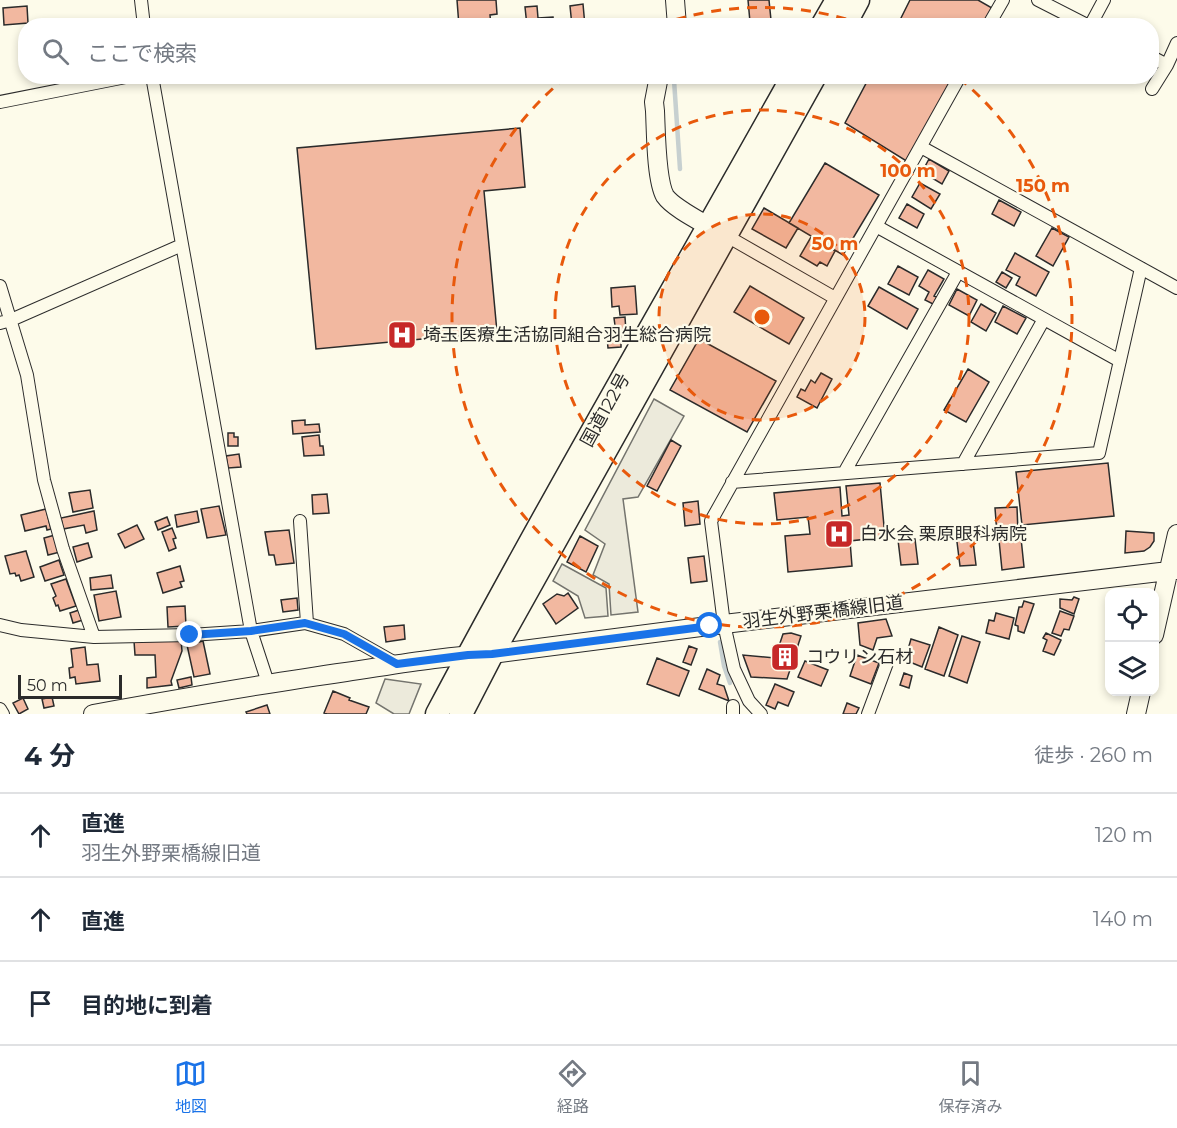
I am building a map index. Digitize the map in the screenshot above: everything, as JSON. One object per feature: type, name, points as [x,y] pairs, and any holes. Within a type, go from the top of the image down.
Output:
[{"type":"highway","points":[[827,18],[837,0]]},
{"type":"highway","points":[[848,18],[858,0]]},
{"type":"highway","name":"国道122号","points":[[461,714],[717,231],[790,84]]},
{"type":"highway","name":"国道122号","points":[[437,714],[595,428],[810,84]]},
{"type":"street","points":[[141,0],[143,18]]},
{"type":"street","points":[[675,0],[676,18]]},
{"type":"street","points":[[993,18],[1003,0]]},
{"type":"street","points":[[1038,0],[1074,18]]},
{"type":"street","points":[[1094,18],[1104,0]]},
{"type":"street","points":[[1159,78],[1177,43]]},
{"type":"street","points":[[1159,61],[1167,65]]},
{"type":"street","points":[[0,102],[90,84]]},
{"type":"street","points":[[153,84],[251,631],[268,683]]},
{"type":"street","points":[[657,84],[654,102],[660,177],[665,195],[674,206],[835,298]]},
{"type":"street","points":[[760,714],[749,701],[734,669],[724,624],[711,521],[956,84]]},
{"type":"street","points":[[1152,89],[1155,84]]},
{"type":"street","points":[[921,147],[1177,288]]},
{"type":"street","points":[[876,226],[1120,360]]},
{"type":"street","points":[[6,322],[182,245]]},
{"type":"street","points":[[732,482],[1099,453],[1141,268]]},
{"type":"street","points":[[844,473],[958,272]]},
{"type":"street","points":[[0,286],[6,322],[27,375],[44,480],[63,549],[94,637]]},
{"type":"street","points":[[963,464],[1044,319]]},
{"type":"street","points":[[300,521],[307,623]]},
{"type":"street","points":[[1159,620],[1173,571],[1177,534]]},
{"type":"street","name":"羽生外野栗橋線旧道","points":[[93,714],[268,683],[397,664],[1173,571]]},
{"type":"street","points":[[0,625],[21,630],[94,637],[251,631],[307,623],[344,634],[397,664]]},
{"type":"street","points":[[868,714],[887,663]]},
{"type":"street","points":[[1136,714],[1141,696]]},
{"type":"street","points":[[0,709],[3,714]]},
{"type":"shaded area","points":[[654,399],[684,416],[638,497],[623,499],[638,612],[611,615],[609,584],[593,575],[605,544],[585,530]]},
{"type":"shaded area","points":[[562,564],[606,588],[608,616],[585,618],[578,596],[553,581]]},
{"type":"shaded area","points":[[385,679],[421,684],[409,714],[394,714],[376,703]]},
{"type":"building","points":[[457,0],[496,0],[497,14],[490,15],[490,18],[458,18]]},
{"type":"building","points":[[748,0],[769,0],[771,18],[750,18]]},
{"type":"building","points":[[910,0],[978,0],[992,8],[986,18],[901,18]]},
{"type":"building","points":[[583,4],[584,18],[571,18],[570,6]]},
{"type":"building","points":[[27,6],[28,18],[18,18],[18,24],[4,25],[3,8]]},
{"type":"building","points":[[537,6],[538,18],[526,18],[525,7]]},
{"type":"building","points":[[866,84],[950,84],[908,162],[845,123]]},
{"type":"building","points":[[520,128],[525,187],[484,191],[497,332],[316,349],[297,148]]},
{"type":"building","points":[[929,159],[949,171],[942,184],[922,172]]},
{"type":"building","points":[[825,163],[879,195],[843,255],[789,223]]},
{"type":"building","points":[[920,183],[940,194],[931,209],[912,197]]},
{"type":"building","points":[[999,200],[1021,212],[1014,226],[992,214]]},
{"type":"building","points":[[907,204],[924,214],[917,228],[899,218]]},
{"type":"building","points":[[764,208],[798,228],[786,248],[752,229]]},
{"type":"building","points":[[1052,228],[1069,237],[1053,266],[1036,256]]},
{"type":"building","points":[[811,237],[835,251],[827,266],[820,262],[817,266],[800,256]]},
{"type":"building","points":[[1015,253],[1049,272],[1036,296],[1016,285],[1020,277],[1006,270]]},
{"type":"building","points":[[898,266],[918,277],[909,295],[888,284]]},
{"type":"building","points":[[928,270],[944,279],[934,296],[937,297],[933,304],[925,300],[929,292],[919,286]]},
{"type":"building","points":[[1002,272],[1012,278],[1006,288],[996,282]]},
{"type":"building","points":[[635,286],[637,314],[620,315],[619,306],[612,307],[611,288]]},
{"type":"building","points":[[750,286],[804,318],[789,344],[734,312]]},
{"type":"building","points":[[879,287],[918,309],[907,329],[868,306]]},
{"type":"building","points":[[957,289],[977,300],[969,316],[949,305]]},
{"type":"building","points":[[981,304],[996,313],[986,331],[971,322]]},
{"type":"building","points":[[1003,306],[1026,318],[1017,334],[995,322]]},
{"type":"building","points":[[625,317],[626,332],[616,333],[614,318]]},
{"type":"building","points":[[621,336],[621,347],[608,348],[607,337]]},
{"type":"building","points":[[699,339],[776,381],[747,432],[670,390]]},
{"type":"building","points":[[968,369],[989,382],[966,422],[944,410]]},
{"type":"building","points":[[821,373],[832,379],[817,408],[797,397],[801,389],[805,391],[811,380],[815,383]]},
{"type":"building","points":[[305,420],[305,425],[319,424],[320,432],[293,434],[292,421]]},
{"type":"building","points":[[228,433],[234,433],[234,437],[238,437],[238,446],[228,446]]},
{"type":"building","points":[[319,435],[324,455],[304,456],[302,437]]},
{"type":"building","points":[[671,440],[681,446],[657,491],[647,486]]},
{"type":"building","points":[[239,454],[241,467],[228,468],[226,456]]},
{"type":"building","points":[[1108,463],[1114,516],[1022,525],[1016,472]]},
{"type":"building","points":[[880,483],[885,537],[850,541],[852,566],[788,572],[785,536],[810,534],[808,517],[777,520],[774,493],[840,487],[842,516],[849,515],[846,486]]},
{"type":"building","points":[[90,490],[93,508],[73,512],[69,493]]},
{"type":"building","points":[[327,494],[329,513],[313,514],[312,495]]},
{"type":"building","points":[[698,501],[700,524],[685,526],[683,503]]},
{"type":"building","points":[[219,506],[226,535],[207,538],[201,509]]},
{"type":"building","points":[[1017,507],[1018,533],[997,534],[995,508]]},
{"type":"building","points":[[46,509],[51,529],[47,530],[46,526],[25,531],[21,515]]},
{"type":"building","points":[[94,511],[97,530],[86,533],[84,525],[63,529],[61,518]]},
{"type":"building","points":[[197,511],[199,522],[177,527],[175,515]]},
{"type":"building","points":[[167,517],[170,525],[158,530],[155,522]]},
{"type":"building","points":[[137,525],[144,539],[125,548],[118,534]]},
{"type":"building","points":[[172,528],[176,538],[173,539],[176,548],[169,551],[162,532]]},
{"type":"building","points":[[289,530],[294,563],[276,565],[274,555],[269,555],[265,532]]},
{"type":"building","points":[[1126,531],[1154,533],[1154,541],[1144,551],[1125,553]]},
{"type":"building","points":[[972,533],[976,565],[960,566],[956,534]]},
{"type":"building","points":[[55,535],[60,552],[48,555],[44,538]]},
{"type":"building","points":[[580,536],[598,546],[586,572],[567,562]]},
{"type":"building","points":[[1021,538],[1024,567],[1002,570],[999,540]]},
{"type":"building","points":[[915,539],[918,564],[901,565],[898,540]]},
{"type":"building","points":[[88,543],[92,557],[77,562],[73,547]]},
{"type":"building","points":[[26,551],[34,577],[21,581],[19,575],[10,574],[5,556]]},
{"type":"building","points":[[704,556],[707,581],[691,583],[688,558]]},
{"type":"building","points":[[59,560],[64,575],[45,581],[40,567]]},
{"type":"building","points":[[180,566],[184,581],[180,582],[182,587],[163,593],[157,573]]},
{"type":"building","points":[[111,575],[113,588],[91,590],[90,578]]},
{"type":"building","points":[[66,579],[76,606],[60,611],[53,598],[56,596],[51,584]]},
{"type":"building","points":[[116,591],[121,617],[99,621],[94,595]]},
{"type":"building","points":[[568,593],[578,608],[556,624],[543,604],[557,594],[564,596]]},
{"type":"building","points":[[1074,597],[1079,599],[1074,614],[1060,608],[1060,599],[1072,600]]},
{"type":"building","points":[[297,598],[298,610],[283,612],[281,600]]},
{"type":"building","points":[[1024,601],[1034,604],[1024,633],[1018,631],[1018,626],[1015,625],[1019,607],[1022,607]]},
{"type":"building","points":[[185,606],[186,626],[168,627],[167,607]]},
{"type":"building","points":[[79,610],[83,620],[73,623],[70,613]]},
{"type":"building","points":[[1060,611],[1074,616],[1069,630],[1064,629],[1061,636],[1052,633]]},
{"type":"building","points":[[996,613],[1014,618],[1009,639],[986,633],[989,620],[994,621]]},
{"type":"building","points":[[886,619],[892,636],[877,638],[873,650],[860,645],[858,623]]},
{"type":"building","points":[[404,625],[405,639],[386,642],[384,627]]},
{"type":"building","points":[[939,627],[958,635],[944,676],[925,669]]},
{"type":"building","name":"コウリン石材","points":[[791,633],[801,636],[787,679],[751,677],[743,655],[775,658],[783,634]]},
{"type":"building","points":[[1046,633],[1061,640],[1054,655],[1043,651],[1047,640],[1043,638]]},
{"type":"building","points":[[962,636],[980,642],[967,683],[949,676]]},
{"type":"building","points":[[911,639],[930,645],[922,667],[905,660]]},
{"type":"building","points":[[181,640],[182,651],[171,681],[172,685],[147,688],[147,678],[156,677],[155,655],[135,655],[134,641]]},
{"type":"building","points":[[203,641],[210,674],[194,677],[187,645]]},
{"type":"building","points":[[689,646],[697,649],[691,665],[683,662]]},
{"type":"building","points":[[85,647],[87,665],[98,664],[100,681],[76,684],[75,677],[70,678],[69,668],[73,667],[71,649]]},
{"type":"building","points":[[857,655],[879,663],[871,684],[850,676]]},
{"type":"building","points":[[657,658],[689,671],[679,696],[647,684]]},
{"type":"building","points":[[805,661],[828,670],[821,686],[798,677]]},
{"type":"building","points":[[707,669],[720,675],[717,684],[724,686],[729,701],[699,689]]},
{"type":"building","points":[[904,673],[912,676],[909,688],[900,685]]},
{"type":"building","points":[[191,677],[192,685],[179,688],[177,680]]},
{"type":"building","points":[[775,684],[794,692],[788,706],[778,702],[775,709],[766,705]]},
{"type":"building","points":[[333,691],[369,707],[366,714],[324,713]]},
{"type":"building","points":[[52,697],[54,706],[44,708],[42,699]]},
{"type":"building","points":[[23,698],[28,709],[19,714],[13,703]]},
{"type":"building","points":[[847,703],[859,708],[856,714],[843,714]]},
{"type":"building","points":[[267,705],[270,714],[247,714],[246,712]]},
{"type":"waterway","points":[[674,84],[680,169]]},
{"type":"waterway","points":[[720,642],[724,666],[730,683]]},
{"type":"place","name":"埼玉医療生活協同組合羽生総合病院","points":[[402,335]]},
{"type":"place","name":"白水会 栗原眼科病院","points":[[839,534]]},
{"type":"place","name":"コウリン石材","points":[[785,657]]},
{"type":"route","points":[[190,635],[251,631],[305,623],[344,634],[397,664],[710,626]]}]
